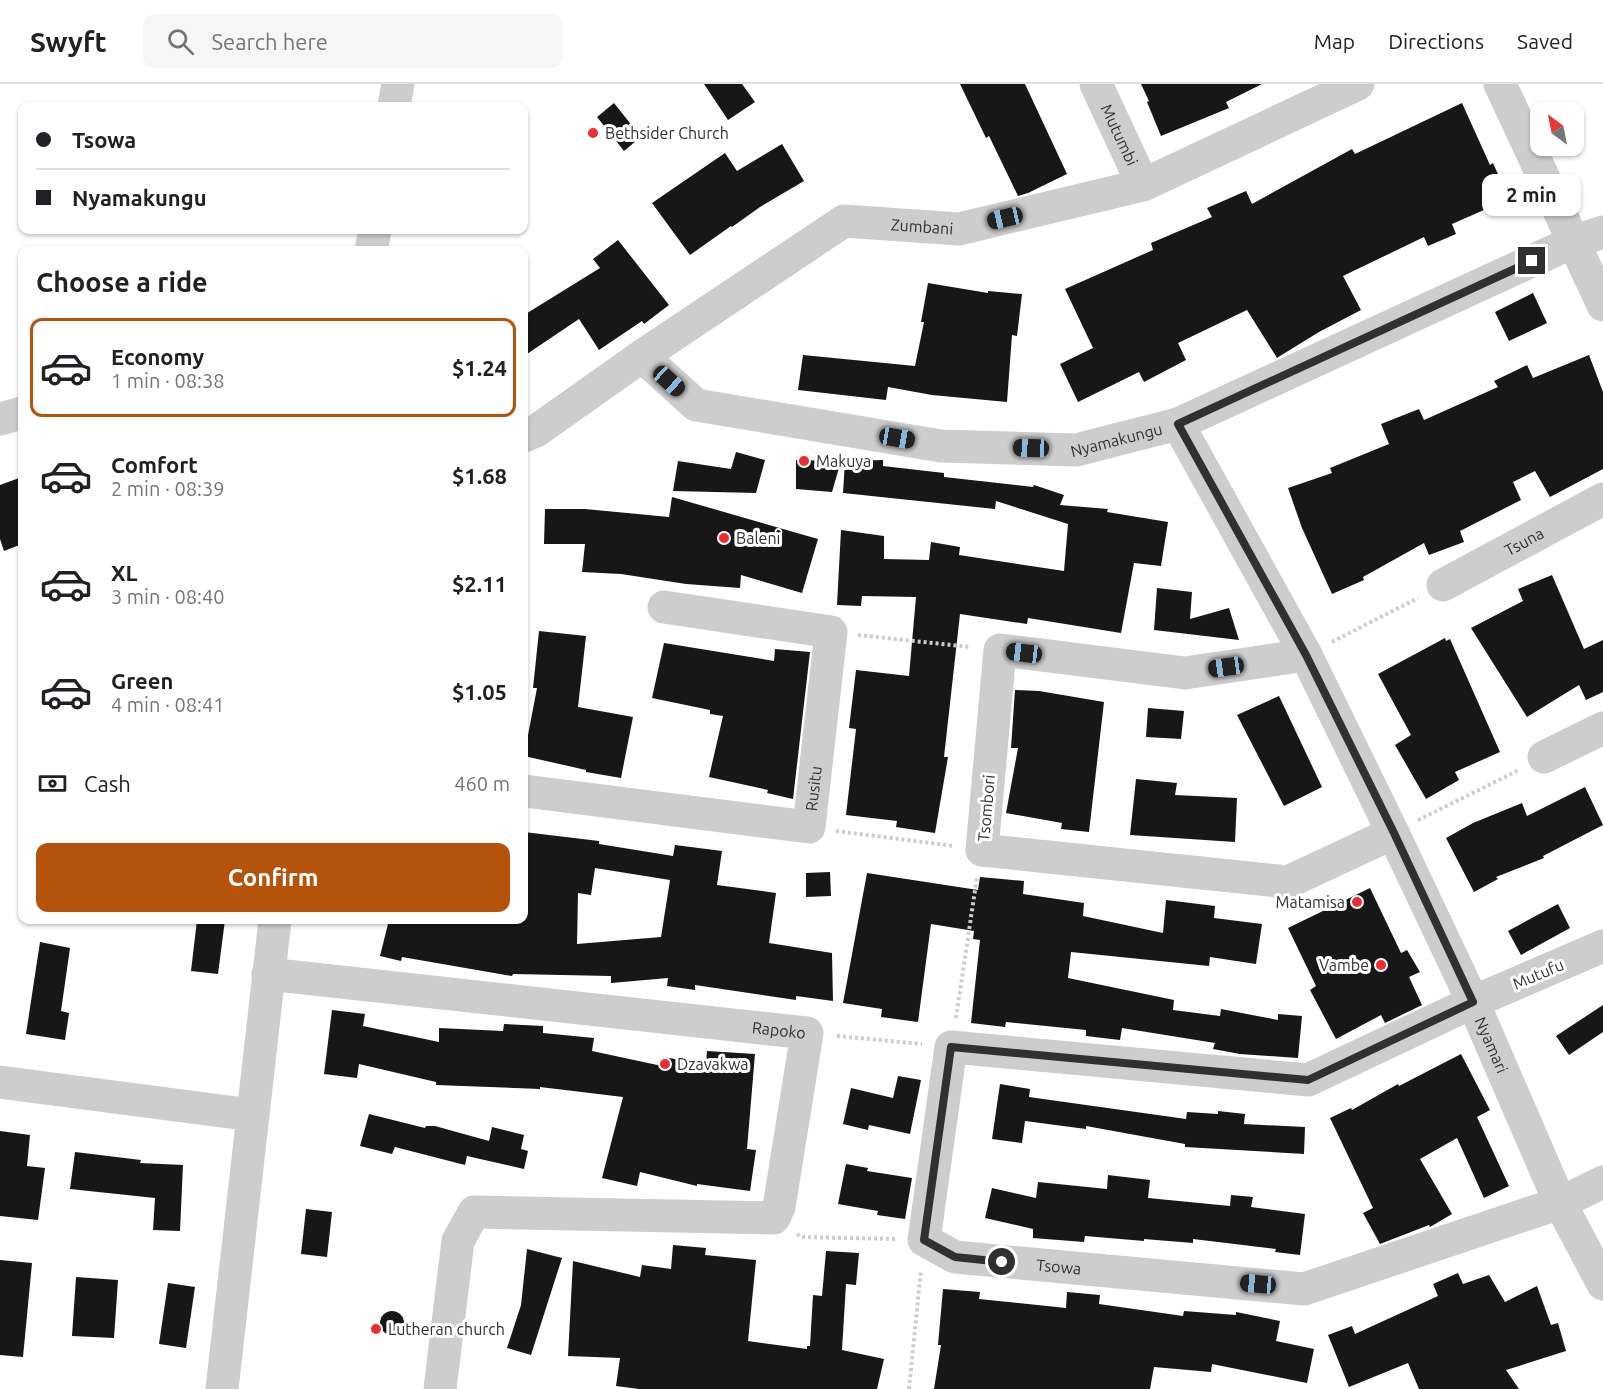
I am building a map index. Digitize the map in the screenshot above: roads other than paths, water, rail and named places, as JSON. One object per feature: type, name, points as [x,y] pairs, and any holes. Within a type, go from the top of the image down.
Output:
[{"type":"street","points":[[395,102],[398,84]]},
{"type":"street","name":"Mutumbi","points":[[1096,84],[1143,185]]},
{"type":"street","name":"Zumbani","points":[[528,434],[844,221],[959,229],[1143,185],[1358,84]]},
{"type":"street","points":[[1500,84],[1588,237],[1603,305]]},
{"type":"street","name":"Nyamakungu","points":[[642,356],[696,405],[941,446],[1076,450],[1178,424],[1588,237]]},
{"type":"street","points":[[0,419],[18,413]]},
{"type":"street","name":"Nyamari","points":[[1178,424],[1306,655],[1394,833],[1473,1002],[1560,1203],[1603,1284]]},
{"type":"street","name":"Tsuna","points":[[1443,585],[1603,499]]},
{"type":"street","name":"Rusitu","points":[[528,792],[809,827],[831,632],[664,607]]},
{"type":"street","name":"Tsombori","points":[[1306,655],[1185,673],[1000,650],[982,850],[1288,882],[1394,833]]},
{"type":"street","points":[[1544,757],[1603,728]]},
{"type":"street","points":[[222,1389],[274,924]]},
{"type":"street","name":"Mutufu","points":[[1473,1002],[1603,946]]},
{"type":"street","name":"Rapoko","points":[[267,974],[807,1034],[779,1207],[774,1218],[474,1212],[458,1241],[440,1389]]},
{"type":"street","name":"Tsowa","points":[[1473,1002],[1308,1080],[951,1047],[924,1240],[955,1257],[1304,1289],[1560,1203],[1603,1182]]},
{"type":"street","points":[[0,1083],[252,1115]]},
{"type":"place","name":"Bethsider Church","points":[[593,133]]},
{"type":"place","name":"Makuya","points":[[804,461]]},
{"type":"place","name":"Baleni","points":[[724,538]]},
{"type":"place","name":"Matamisa","points":[[1357,902]]},
{"type":"place","name":"Vambe","points":[[1381,965]]},
{"type":"place","name":"Dzavakwa","points":[[665,1064]]},
{"type":"place","name":"Lutheran church","points":[[376,1329]]}]
